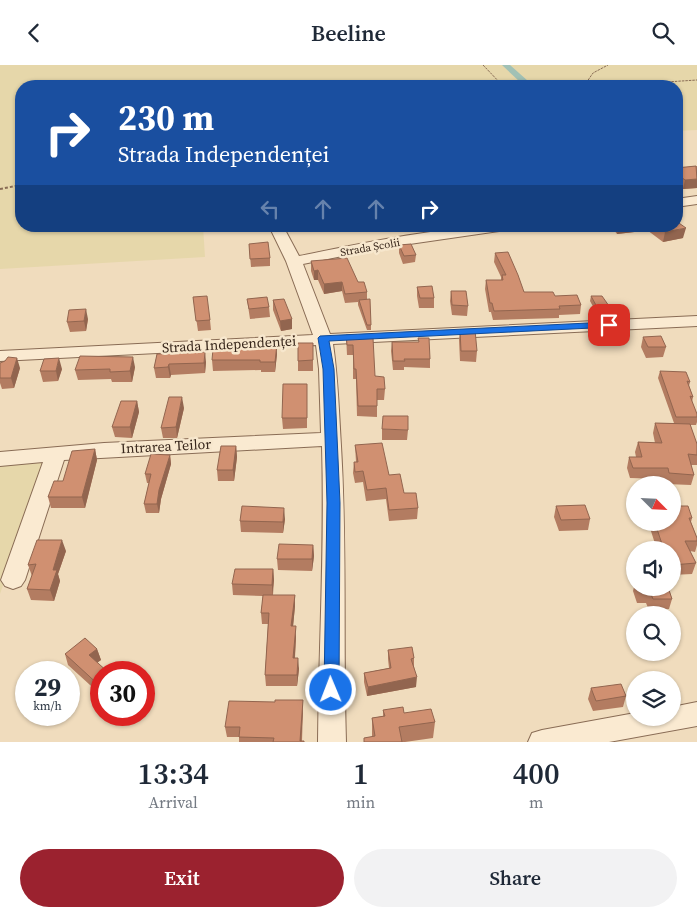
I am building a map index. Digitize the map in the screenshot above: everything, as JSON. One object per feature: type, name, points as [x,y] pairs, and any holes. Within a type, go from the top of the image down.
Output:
[{"type":"street","points":[[683,202],[697,200]]},
{"type":"street","points":[[279,232],[324,338],[328,369],[334,503],[331,638],[332,742]]},
{"type":"street","name":"Strada Școlii","points":[[290,255],[465,232]]},
{"type":"street","name":"Strada Independenței","points":[[0,356],[324,338],[697,321]]},
{"type":"street","name":"Intrarea Teilor","points":[[0,459],[231,443],[332,439]]},
{"type":"street","points":[[13,579],[56,454]]},
{"type":"street","points":[[542,742],[697,714]]},
{"type":"path","points":[[483,65],[498,80]]},
{"type":"path","points":[[588,80],[593,73],[608,65]]},
{"type":"path","points":[[683,81],[697,80]]},
{"type":"path","points":[[0,189],[15,186]]},
{"type":"shaded area","points":[[0,65],[697,65],[697,130],[683,131],[683,80],[15,80],[15,232],[203,232],[205,257],[0,269]]},
{"type":"shaded area","points":[[46,460],[0,594],[0,465]]},
{"type":"building","points":[[696,166],[697,179],[683,178],[683,167]]},
{"type":"building","points":[[268,242],[270,258],[250,259],[249,244]]},
{"type":"building","points":[[411,244],[416,255],[404,256],[399,245]]},
{"type":"building","points":[[508,252],[524,292],[553,292],[555,296],[577,295],[581,305],[559,306],[560,309],[494,311],[492,303],[490,303],[486,280],[503,280],[502,275],[506,275],[495,253]]},
{"type":"building","points":[[347,258],[358,282],[364,282],[367,292],[345,294],[342,282],[324,284],[318,270],[314,271],[311,261]]},
{"type":"building","points":[[432,286],[434,298],[420,298],[417,287]]},
{"type":"building","points":[[451,291],[466,291],[468,306],[452,305]]},
{"type":"building","points":[[207,296],[210,320],[196,321],[193,297]]},
{"type":"building","points":[[591,296],[602,296],[609,306],[597,307]]},
{"type":"building","points":[[267,297],[269,307],[249,309],[247,299]]},
{"type":"building","points":[[284,299],[292,319],[280,321],[273,300]]},
{"type":"building","points":[[370,299],[371,325],[367,325],[359,300]]},
{"type":"building","points":[[86,309],[84,321],[67,322],[69,310]]},
{"type":"building","points":[[460,330],[475,330],[477,351],[461,351]]},
{"type":"building","points":[[346,335],[357,335],[357,338],[373,338],[375,376],[384,377],[385,389],[377,389],[377,406],[358,406],[353,345],[347,345]]},
{"type":"building","points":[[661,336],[666,347],[648,347],[643,337]]},
{"type":"building","points":[[418,338],[429,338],[430,359],[393,361],[392,342],[419,342]]},
{"type":"building","points":[[241,343],[277,344],[275,362],[260,362],[260,360],[212,360],[213,349],[240,348]]},
{"type":"building","points":[[298,343],[313,343],[313,360],[298,361]]},
{"type":"building","points":[[205,352],[204,363],[169,364],[168,367],[154,368],[157,354]]},
{"type":"building","points":[[80,356],[133,357],[130,371],[110,372],[110,369],[75,370]]},
{"type":"building","points":[[8,357],[17,358],[11,378],[0,378],[0,363]]},
{"type":"building","points":[[59,358],[56,371],[40,371],[44,359]]},
{"type":"building","points":[[660,371],[686,372],[693,397],[690,396],[697,417],[676,417]]},
{"type":"building","points":[[283,384],[307,384],[307,418],[282,418]]},
{"type":"building","points":[[169,397],[182,397],[176,427],[161,428]]},
{"type":"building","points":[[121,401],[137,401],[130,427],[112,427]]},
{"type":"building","points":[[383,416],[408,416],[408,430],[382,429]]},
{"type":"building","points":[[655,423],[690,424],[697,444],[697,455],[688,454],[694,475],[669,473],[668,468],[633,468],[629,457],[642,457],[638,442],[662,443]]},
{"type":"building","points":[[382,443],[389,475],[400,474],[404,493],[416,493],[418,508],[389,510],[386,488],[367,490],[363,471],[355,472],[354,462],[358,462],[355,445]]},
{"type":"building","points":[[221,446],[236,446],[233,470],[217,470]]},
{"type":"building","points":[[95,449],[82,497],[48,497],[54,481],[63,481],[72,451]]},
{"type":"building","points":[[151,454],[170,455],[159,490],[157,504],[144,504],[151,474],[145,474]]},
{"type":"building","points":[[585,505],[590,519],[561,520],[556,506]]},
{"type":"building","points":[[242,506],[284,508],[283,522],[240,521]]},
{"type":"building","points":[[681,506],[688,506],[692,518],[689,518],[697,541],[685,541],[696,563],[681,564],[681,541],[661,541],[658,531],[681,531]]},
{"type":"building","points":[[37,540],[62,540],[53,570],[57,570],[50,590],[27,589],[36,564],[28,565]]},
{"type":"building","points":[[279,544],[313,545],[312,559],[277,559]]},
{"type":"building","points":[[235,569],[273,569],[272,585],[232,584]]},
{"type":"building","points":[[263,595],[295,595],[291,626],[296,626],[293,658],[298,658],[297,675],[265,675],[269,613],[261,613]]},
{"type":"building","points":[[652,596],[671,596],[672,599],[653,599]]},
{"type":"building","points":[[85,638],[97,649],[89,655],[96,661],[90,661],[90,677],[80,668],[80,661],[73,661],[65,654]]},
{"type":"building","points":[[412,647],[414,658],[411,659],[417,677],[368,687],[364,673],[391,668],[388,650]]},
{"type":"building","points":[[621,684],[626,696],[596,701],[591,688]]},
{"type":"building","points":[[275,700],[303,700],[300,741],[304,742],[273,742],[274,738],[239,737],[240,727],[225,727],[229,701],[275,702]]},
{"type":"building","points":[[403,707],[404,713],[431,709],[435,722],[399,727],[402,742],[364,742],[364,738],[375,736],[372,718],[385,716],[383,710]]},
{"type":"waterway","points":[[506,65],[523,80]]},
{"type":"route","points":[[331,690],[334,503],[328,369],[324,338],[609,325]]}]
